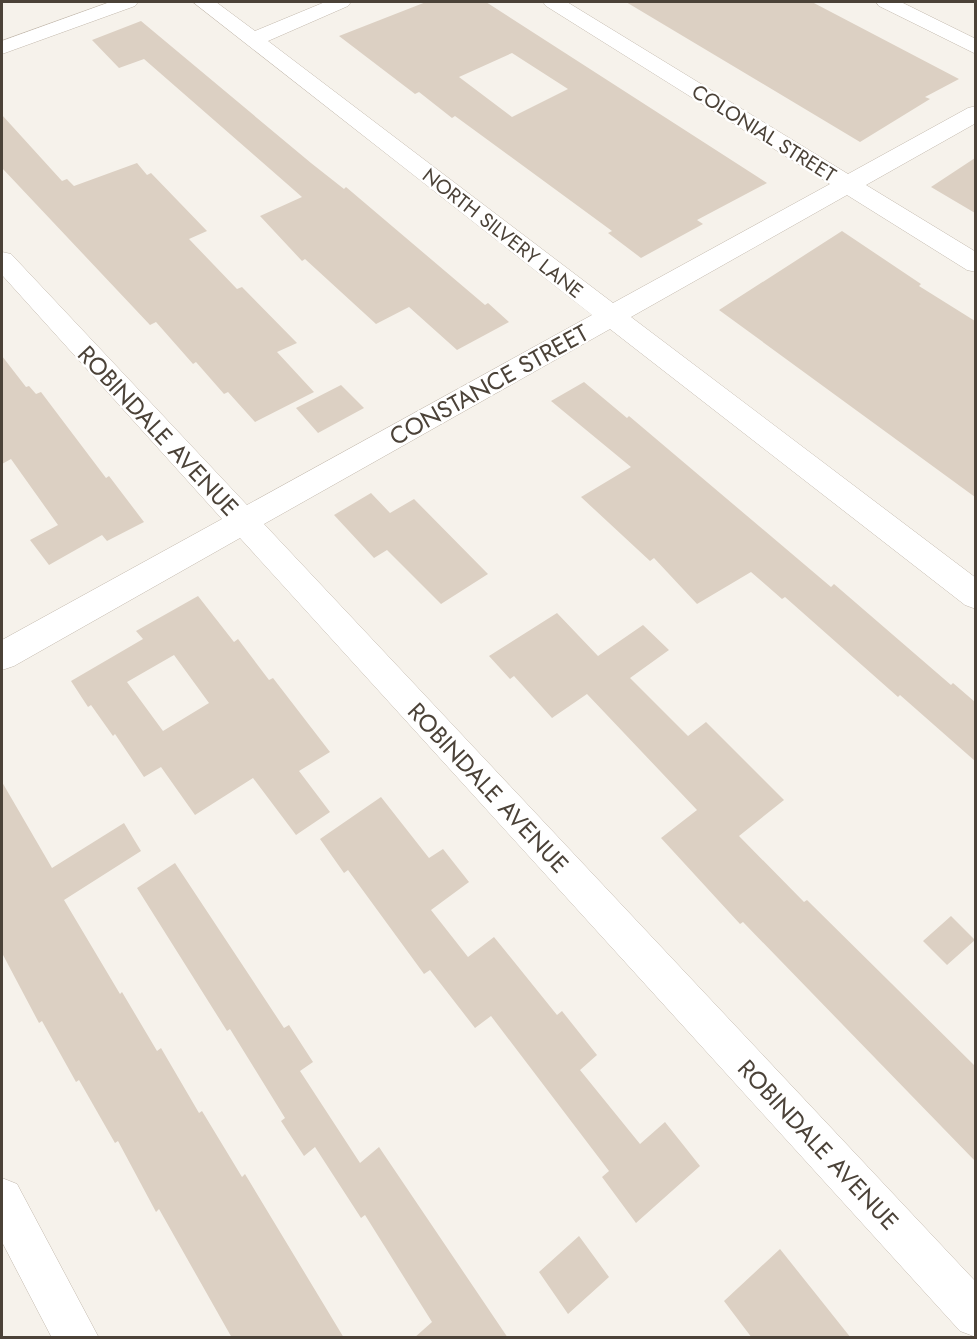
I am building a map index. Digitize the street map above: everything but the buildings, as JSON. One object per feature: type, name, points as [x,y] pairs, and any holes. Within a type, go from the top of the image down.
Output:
[{"type":"street","points":[[2,48],[128,2]]},
{"type":"street","name":"NORTH SILVERY LANE","points":[[203,2],[975,596]]},
{"type":"street","points":[[253,40],[341,2]]},
{"type":"street","name":"COLONIAL STREET","points":[[553,2],[975,264]]},
{"type":"street","points":[[886,2],[975,48]]},
{"type":"street","name":"CONSTANCE STREET","points":[[2,656],[975,113]]},
{"type":"street","name":"ROBINDALE AVENUE","points":[[2,260],[975,1315]]},
{"type":"street","points":[[2,1199],[77,1338]]}]
